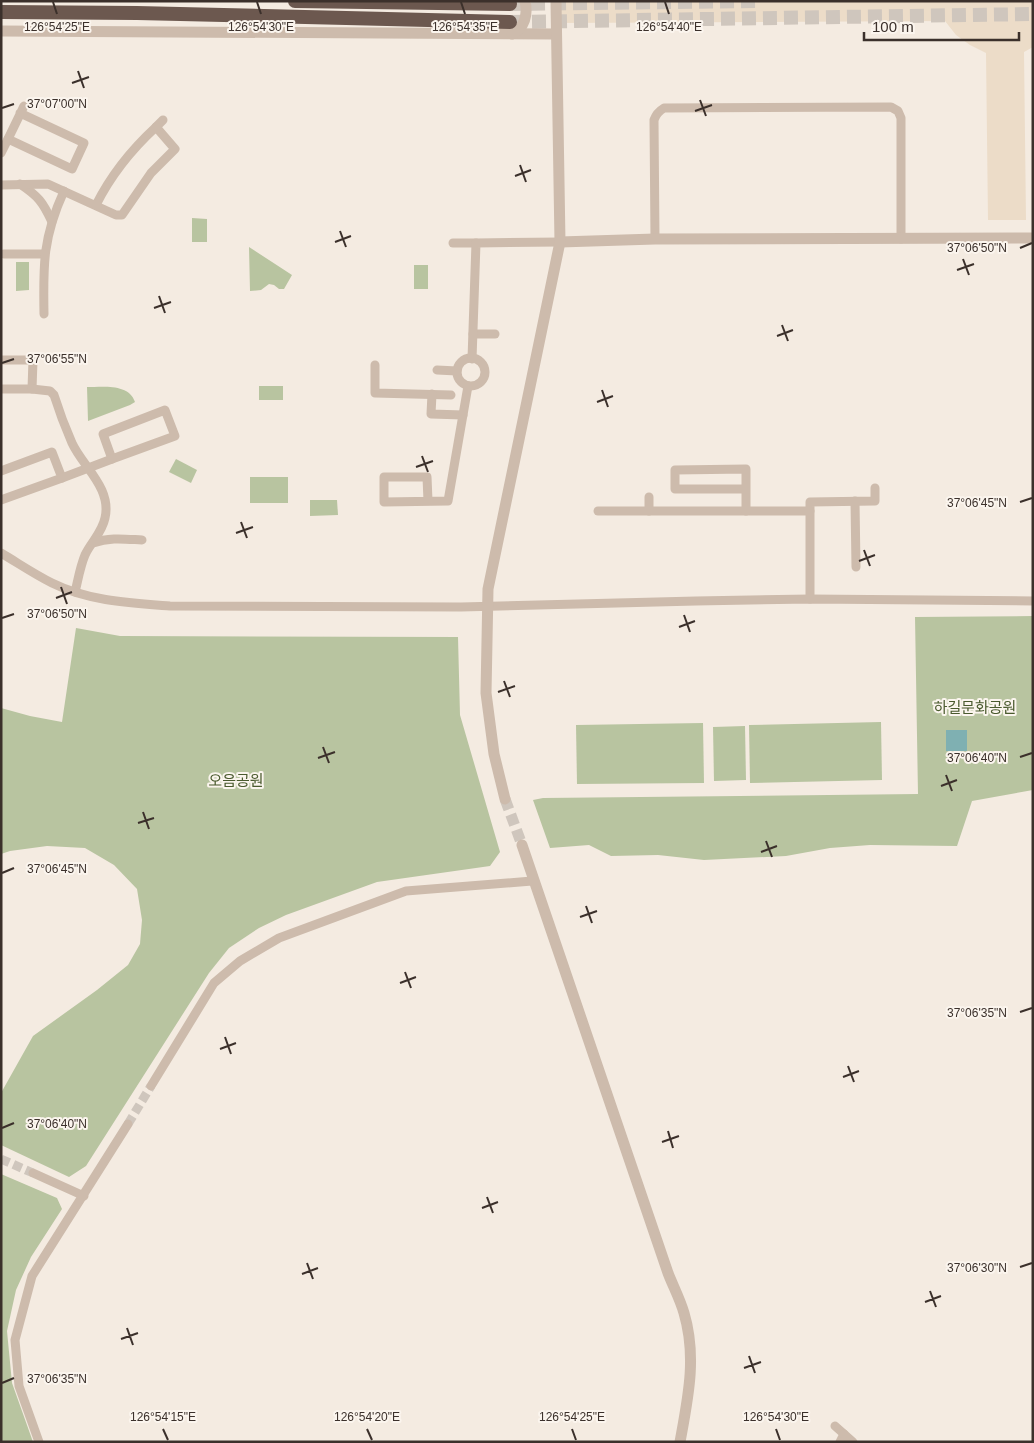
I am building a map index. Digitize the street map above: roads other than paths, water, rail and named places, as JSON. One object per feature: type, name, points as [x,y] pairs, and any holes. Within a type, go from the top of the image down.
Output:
[{"type":"highway","points":[[295,1],[510,4]]},
{"type":"highway","points":[[1,12],[136,13],[511,28]]},
{"type":"street","points":[[511,28],[518,32],[525,20],[525,1]]},
{"type":"street","points":[[505,799],[494,754],[486,693],[488,585],[560,242],[556,1]]},
{"type":"street","points":[[1,31],[511,28],[556,34]]},
{"type":"street","points":[[654,239],[654,120],[657,112],[664,108],[881,107],[895,108],[901,118],[901,238]]},
{"type":"street","points":[[1,154],[8,139],[22,110],[84,143],[72,169],[8,139]]},
{"type":"street","points":[[96,206],[121,164],[133,149],[163,120]]},
{"type":"street","points":[[1,185],[48,184],[116,215],[123,214],[151,172],[175,149],[156,127]]},
{"type":"street","points":[[19,184],[32,192],[46,207],[52,222]]},
{"type":"street","points":[[44,314],[44,254],[52,222],[64,191]]},
{"type":"street","points":[[453,243],[654,239],[1033,238]]},
{"type":"street","points":[[472,359],[476,243]]},
{"type":"street","points":[[4,254],[44,254]]},
{"type":"street","points":[[473,334],[495,334]]},
{"type":"street","points":[[472,359],[482,364],[485,373],[479,384],[468,386],[459,380],[457,371],[461,362],[472,359]]},
{"type":"street","points":[[1,360],[33,360],[32,389]]},
{"type":"street","points":[[375,365],[374,393],[451,395]]},
{"type":"street","points":[[437,370],[457,371]]},
{"type":"street","points":[[428,501],[427,477],[384,477],[384,502],[448,501],[468,386]]},
{"type":"street","points":[[1,389],[50,391],[54,395],[72,444],[98,481],[104,493],[105,518],[100,532],[82,561],[74,592]]},
{"type":"street","points":[[432,394],[431,414],[463,415]]},
{"type":"street","points":[[1,500],[175,436],[166,408],[103,434],[112,459]]},
{"type":"street","points":[[1,471],[52,452],[62,478]]},
{"type":"street","points":[[746,489],[675,489],[675,470],[746,469],[746,489],[746,511]]},
{"type":"street","points":[[810,599],[810,502],[876,501],[875,488]]},
{"type":"street","points":[[649,498],[649,511]]},
{"type":"street","points":[[855,501],[856,567]]},
{"type":"street","points":[[598,511],[810,511]]},
{"type":"street","points":[[93,543],[106,538],[142,540]]},
{"type":"street","points":[[1,553],[52,583],[74,592],[122,603],[170,606],[465,607],[810,599],[1033,601]]},
{"type":"street","points":[[522,845],[532,881],[664,1264],[684,1312],[690,1342],[691,1368],[688,1402],[680,1442]]},
{"type":"street","points":[[151,1086],[214,983],[240,961],[279,938],[406,891],[532,881]]},
{"type":"street","points":[[39,1442],[19,1386],[15,1340],[32,1276],[128,1124]]},
{"type":"street","points":[[33,1173],[84,1196]]},
{"type":"street","points":[[835,1426],[842,1438],[854,1442]]},
{"type":"water","points":[[946,730],[967,730],[967,751],[946,751]]},
{"type":"tunnel","points":[[510,4],[761,1]]},
{"type":"tunnel","points":[[511,22],[1033,14]]},
{"type":"tunnel","points":[[505,799],[522,845]]},
{"type":"tunnel","points":[[128,1124],[151,1086]]},
{"type":"tunnel","points":[[1,1159],[33,1173]]},
{"type":"park label","name":"하길문화공원","points":[[975,707]]},
{"type":"park label","name":"오음공원","points":[[236,780]]}]
